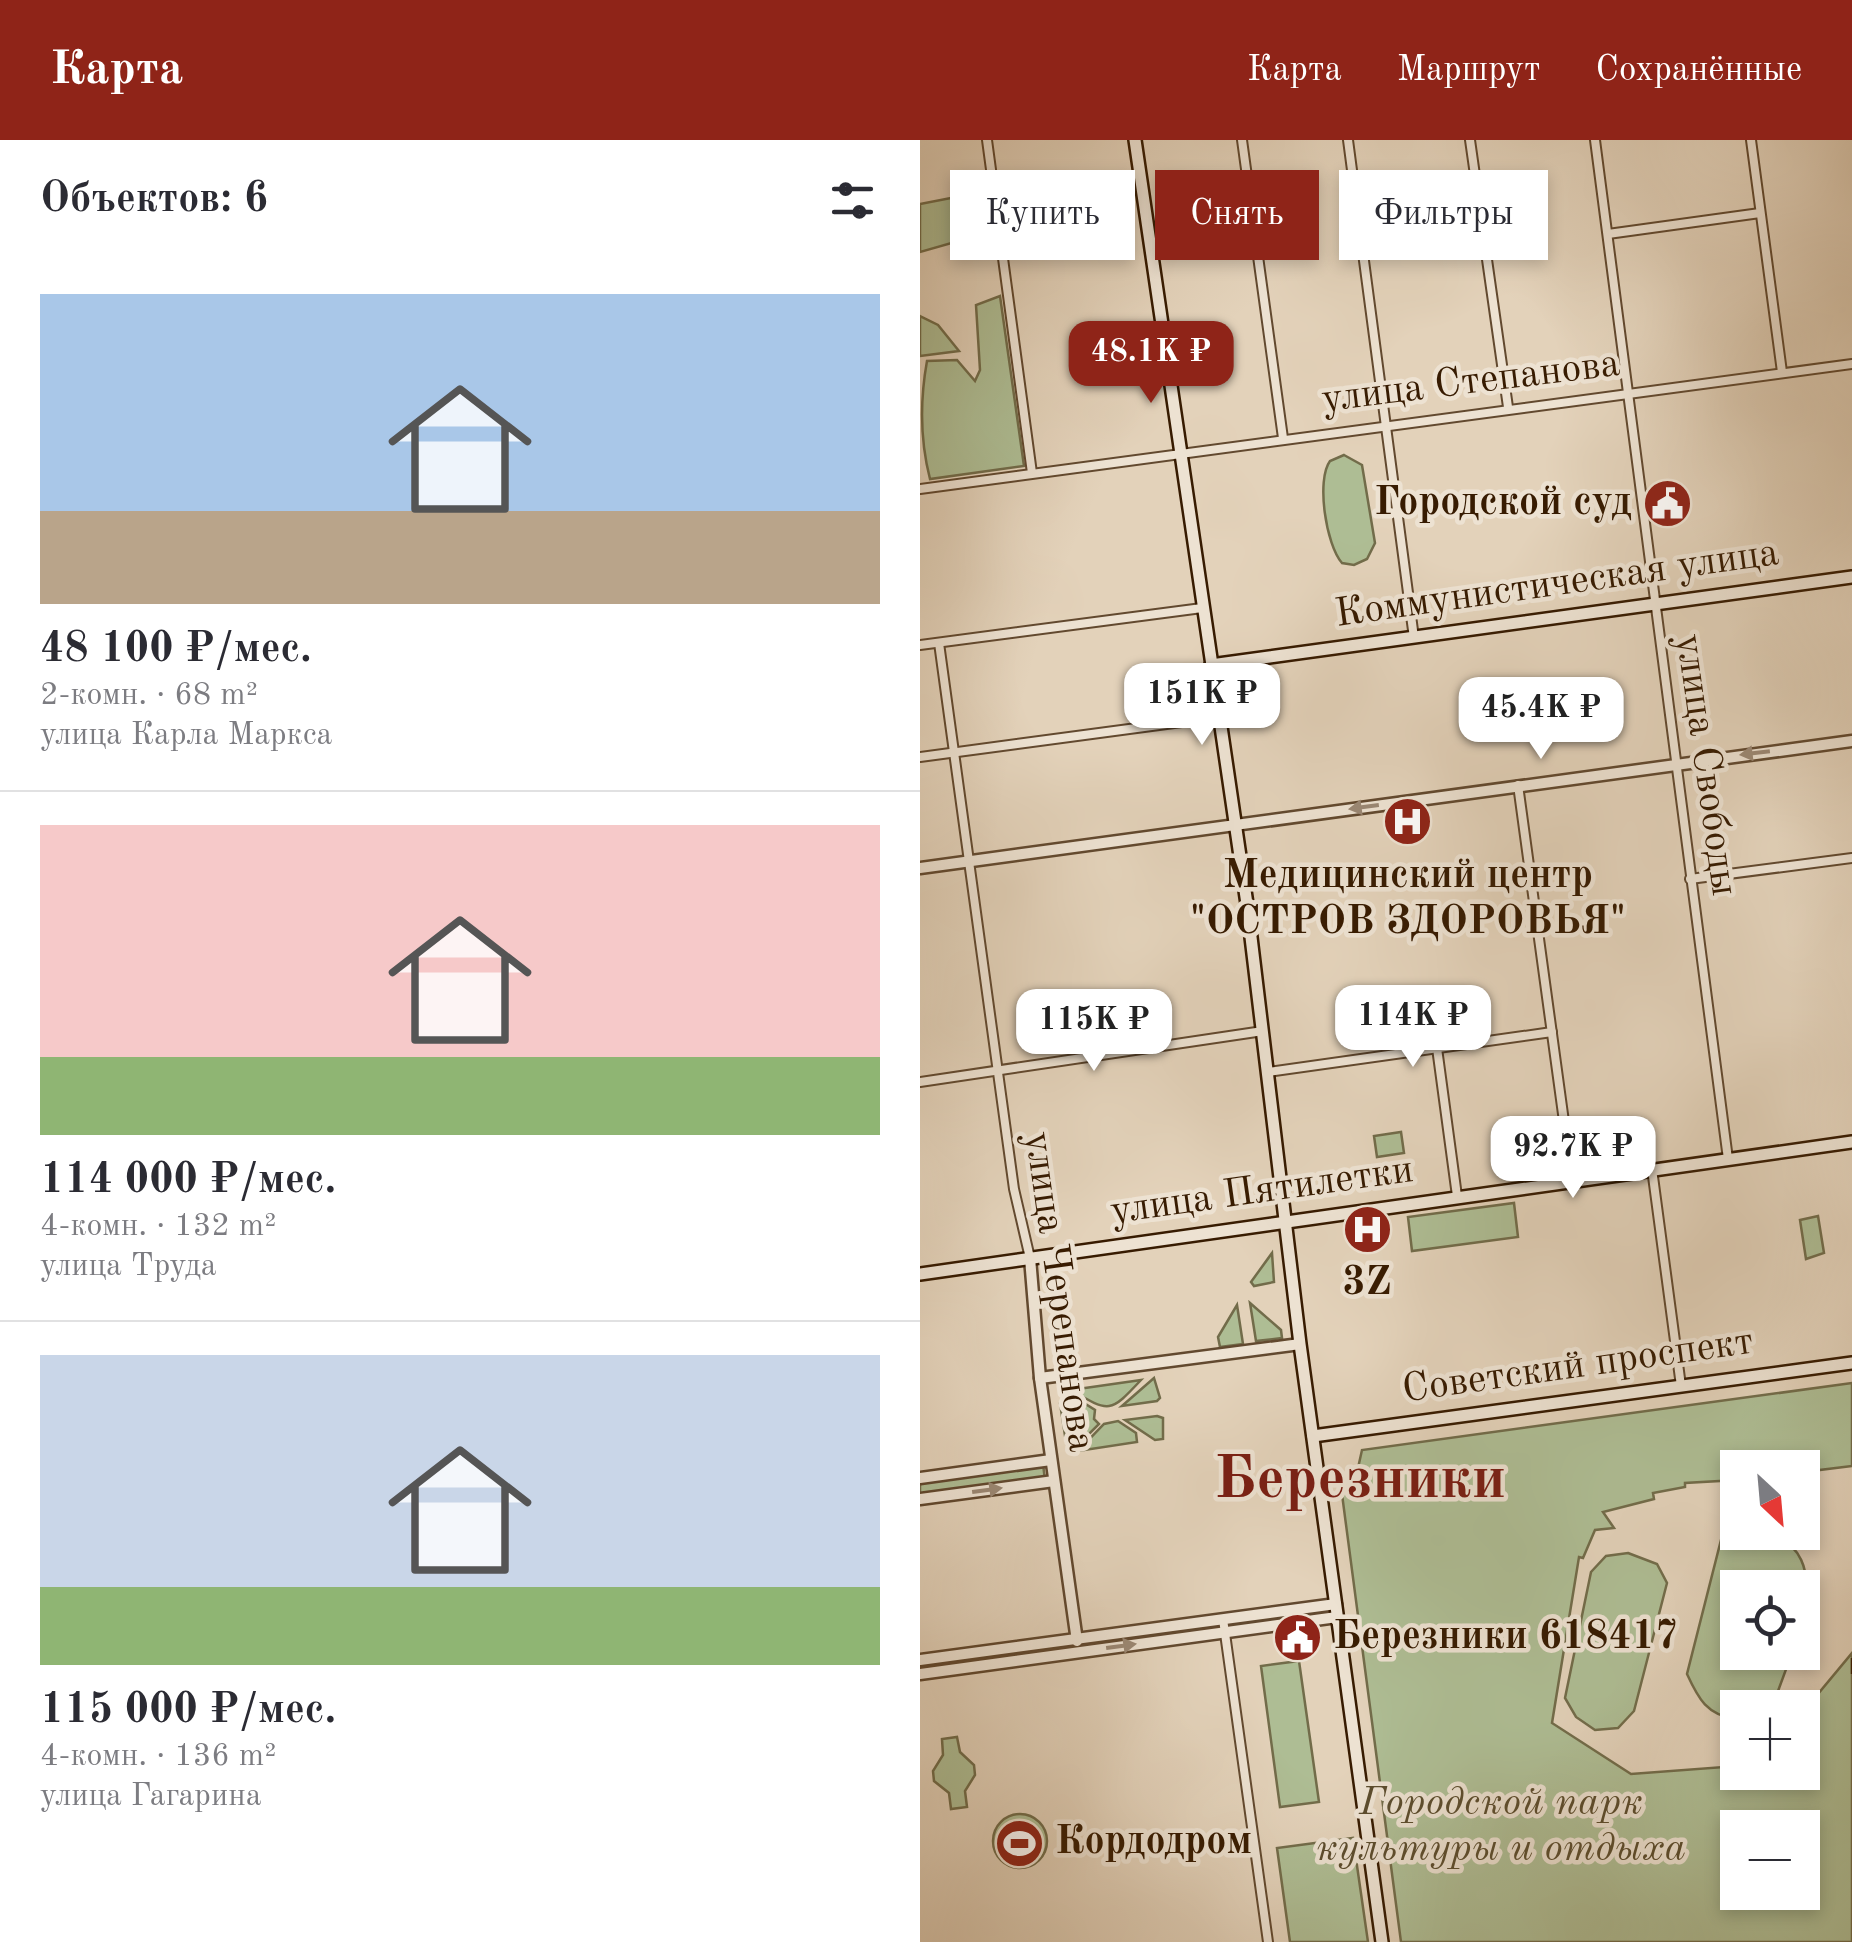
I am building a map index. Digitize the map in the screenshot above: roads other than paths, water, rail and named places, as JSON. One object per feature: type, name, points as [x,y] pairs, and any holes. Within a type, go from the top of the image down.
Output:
[{"type":"main road","points":[[1135,140],[1263,1031],[1300,1344],[1382,1942]]},
{"type":"main road","name":"Коммунистическая улица","points":[[1210,665],[1852,578]]},
{"type":"main road","name":"улица Пятилетки","points":[[920,1274],[1852,1142]]},
{"type":"main road","name":"Советский проспект","points":[[1313,1436],[1852,1363]]},
{"type":"street","points":[[987,140],[1032,474]]},
{"type":"street","points":[[1242,140],[1283,438]]},
{"type":"street","points":[[1348,140],[1414,638]]},
{"type":"street","points":[[1470,140],[1508,407]]},
{"type":"street","name":"улица Свободы","points":[[1595,140],[1728,1159]]},
{"type":"street","points":[[1750,140],[1782,372]]},
{"type":"street","points":[[1608,234],[1760,214]]},
{"type":"street","name":"улица Степанова","points":[[920,489],[1508,407],[1852,364]]},
{"type":"street","points":[[920,645],[1202,608]]},
{"type":"street","name":"улица Черепанова","points":[[939,643],[1014,1190],[1030,1258],[1040,1378],[1078,1652]]},
{"type":"street","points":[[920,758],[1218,717]]},
{"type":"street","points":[[920,868],[1852,741]]},
{"type":"street","points":[[1518,786],[1572,1180]]},
{"type":"street","points":[[1690,879],[1852,858]]},
{"type":"street","points":[[920,1082],[1263,1031]]},
{"type":"street","points":[[1268,1072],[1552,1032]]},
{"type":"street","points":[[1437,1048],[1458,1196]]},
{"type":"street","points":[[1652,1170],[1681,1386]]},
{"type":"street","points":[[1040,1378],[1300,1344]]},
{"type":"street","points":[[920,1478],[1052,1460]]},
{"type":"street","points":[[920,1500],[1054,1481]]},
{"type":"street","points":[[920,1660],[1224,1619],[1337,1611]]},
{"type":"street","points":[[920,1674],[1225,1632],[1337,1611]]},
{"type":"street","points":[[1224,1619],[1268,1942]]},
{"type":"street","points":[[988,1650],[990,1664]]},
{"type":"railway","points":[[1852,1658],[1852,1674]]},
{"type":"place","name":"Городской суд","points":[[1667,504]]},
{"type":"place","name":"Медицинский центр \"ОСТРОВ ЗДОРОВЬЯ\"","points":[[1408,822]]},
{"type":"place","name":"3Z","points":[[1367,1229]]},
{"type":"place","name":"Березники 618417","points":[[1298,1638]]},
{"type":"place","name":"Кордодром","points":[[1020,1843]]},
{"type":"district","name":"Березники","points":[[1360,1481]]},
{"type":"park label","name":"Городской парк культуры и отдыха","points":[[1501,1827]]}]
